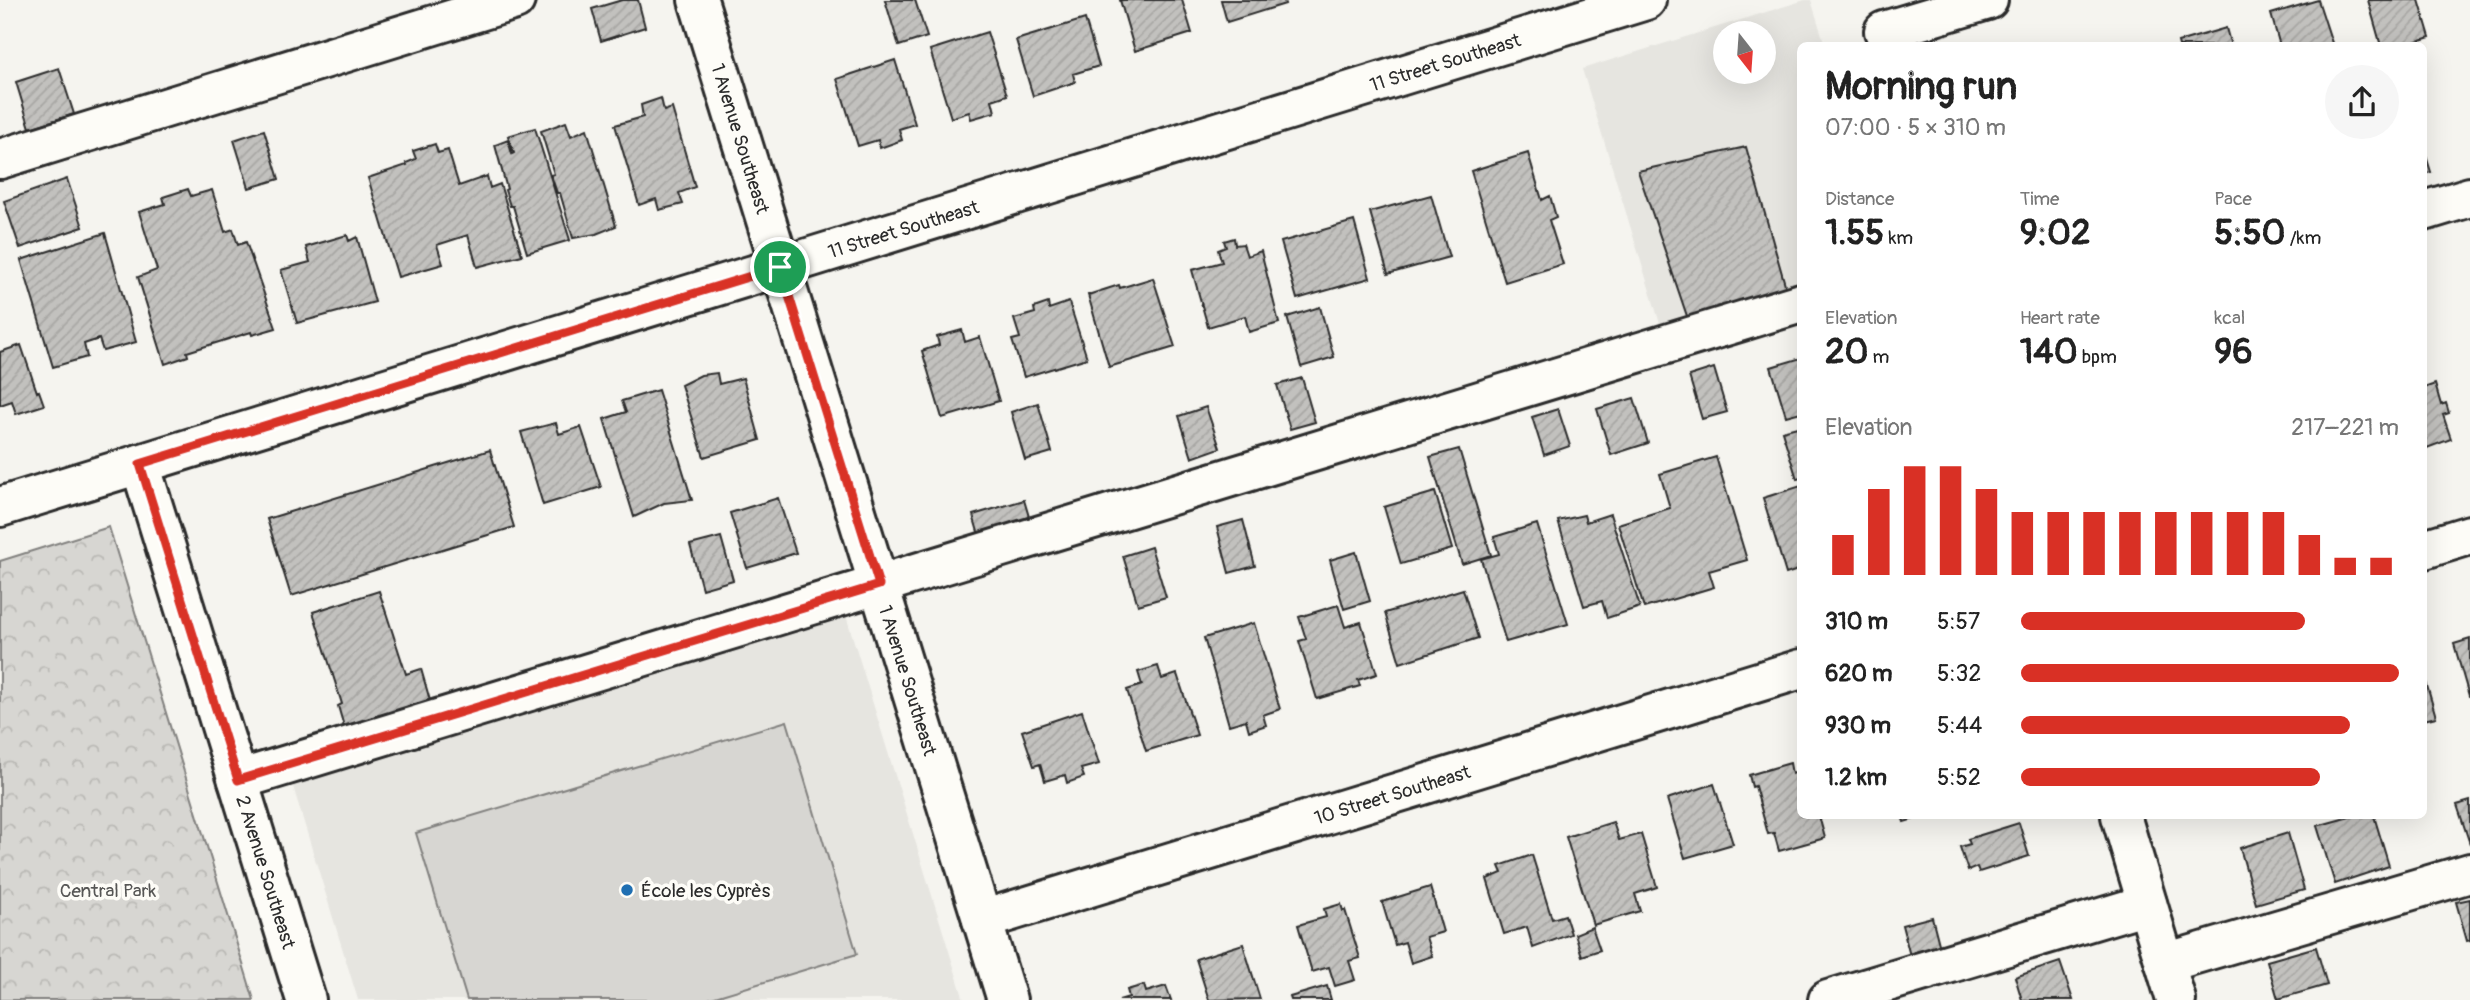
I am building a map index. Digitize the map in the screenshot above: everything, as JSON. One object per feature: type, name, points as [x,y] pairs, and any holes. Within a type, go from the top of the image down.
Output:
[{"type":"street","points":[[0,159],[515,0]]},
{"type":"street","name":"1 Avenue Southeast","points":[[698,0],[1007,1000]]},
{"type":"street","name":"11 Street Southeast","points":[[0,507],[1646,0]]},
{"type":"street","points":[[1883,25],[1988,0]]},
{"type":"street","points":[[2427,210],[2470,197]]},
{"type":"street","points":[[238,780],[1797,304]]},
{"type":"street","name":"2 Avenue Southeast","points":[[140,464],[306,1000]]},
{"type":"street","points":[[2427,548],[2470,535]]},
{"type":"street","name":"10 Street Southeast","points":[[982,920],[1797,670]]},
{"type":"street","points":[[2121,819],[2176,1000]]},
{"type":"street","points":[[2165,962],[2470,873]]},
{"type":"street","points":[[1828,1000],[2147,904]]},
{"type":"shaded area","points":[[1811,0],[1824,42],[1797,42],[1797,284],[1661,327],[1582,69],[1713,28],[1713,84],[1776,84],[1776,21],[1737,21]]},
{"type":"shaded area","name":"École les Cyprès","points":[[844,609],[964,1000],[358,1000],[291,780]]},
{"type":"green space","name":"Central Park","points":[[109,527],[254,1000],[0,1000],[0,561]]},
{"type":"green space","points":[[787,721],[857,954],[705,1000],[467,1000],[416,833]]},
{"type":"building","points":[[622,0],[638,0],[645,27],[601,41],[592,9]]},
{"type":"building","points":[[885,0],[915,0],[927,37],[899,46]]},
{"type":"building","points":[[1120,0],[1182,0],[1192,33],[1135,51]]},
{"type":"building","points":[[1221,0],[1284,0],[1285,4],[1227,22]]},
{"type":"building","points":[[2318,0],[2332,42],[2279,42],[2271,14]]},
{"type":"building","points":[[2368,0],[2419,0],[2430,37],[2414,42],[2380,42]]},
{"type":"building","points":[[1085,19],[1099,66],[1073,74],[1075,82],[1033,96],[1016,40]]},
{"type":"building","points":[[2226,28],[2230,42],[2178,42]]},
{"type":"building","points":[[987,32],[1007,95],[992,100],[995,112],[971,119],[969,112],[951,118],[930,50]]},
{"type":"building","points":[[895,60],[915,124],[899,129],[902,140],[880,148],[878,140],[858,146],[837,79]]},
{"type":"building","points":[[59,68],[74,114],[30,128],[16,82]]},
{"type":"building","points":[[661,98],[664,111],[672,108],[695,187],[679,193],[683,204],[659,210],[656,199],[639,205],[615,125],[643,117],[641,105]]},
{"type":"building","points":[[566,122],[571,136],[587,129],[616,226],[596,234],[573,238],[560,193],[557,193],[551,175],[554,174],[541,131]]},
{"type":"building","points":[[535,128],[570,240],[527,253],[513,206],[510,206],[505,190],[507,189],[495,145],[508,140],[512,154],[514,153],[508,136]]},
{"type":"building","points":[[264,130],[279,179],[249,188],[234,140]]},
{"type":"building","points":[[435,144],[438,153],[448,150],[459,186],[487,176],[490,188],[500,184],[522,255],[477,267],[468,235],[437,245],[443,264],[398,277],[368,178],[407,165],[406,163],[416,159],[413,151]]},
{"type":"building","points":[[1746,147],[1786,288],[1688,319],[1638,171]]},
{"type":"building","points":[[1528,153],[1542,200],[1550,196],[1556,217],[1549,220],[1563,264],[1505,282],[1471,171]]},
{"type":"building","points":[[67,179],[83,227],[20,248],[4,201]]},
{"type":"building","points":[[188,189],[191,196],[212,190],[225,232],[233,229],[238,245],[246,242],[276,328],[252,335],[251,332],[187,352],[188,356],[165,364],[138,277],[157,270],[139,212],[165,204],[163,197]]},
{"type":"building","points":[[1431,195],[1449,257],[1388,274],[1370,212]]},
{"type":"building","points":[[1354,221],[1370,278],[1297,299],[1281,242]]},
{"type":"building","points":[[105,233],[136,342],[103,351],[99,339],[84,344],[87,357],[53,367],[21,260]]},
{"type":"building","points":[[347,235],[349,241],[357,237],[375,302],[297,323],[281,270],[310,262],[306,247]]},
{"type":"building","points":[[1234,238],[1235,245],[1243,244],[1247,256],[1261,251],[1279,323],[1249,332],[1245,316],[1208,327],[1192,270],[1222,262],[1218,250],[1226,247],[1224,241]]},
{"type":"building","points":[[1153,278],[1175,347],[1109,367],[1088,295]]},
{"type":"building","points":[[1069,302],[1087,358],[1024,377],[1012,340],[1020,338],[1014,319],[1035,313],[1034,308],[1048,303],[1049,309]]},
{"type":"building","points":[[1320,307],[1334,357],[1301,367],[1287,317]]},
{"type":"building","points":[[962,330],[965,342],[980,337],[999,401],[942,418],[922,351],[939,345],[937,337]]},
{"type":"building","points":[[21,345],[44,405],[16,414],[12,401],[0,405],[0,352]]},
{"type":"building","points":[[1797,359],[1797,413],[1786,416],[1771,367]]},
{"type":"building","points":[[1714,368],[1727,412],[1702,419],[1689,376]]},
{"type":"building","points":[[717,373],[719,384],[743,378],[760,440],[704,457],[681,385],[701,375]]},
{"type":"building","points":[[1302,378],[1315,422],[1290,429],[1277,385]]},
{"type":"building","points":[[2435,384],[2441,405],[2446,403],[2449,413],[2443,415],[2451,439],[2427,448],[2427,387]]},
{"type":"building","points":[[658,390],[692,500],[664,503],[634,517],[604,419],[626,412],[622,401]]},
{"type":"building","points":[[1634,398],[1648,443],[1611,455],[1597,409]]},
{"type":"building","points":[[1038,403],[1052,452],[1025,460],[1011,412]]},
{"type":"building","points":[[1206,407],[1220,448],[1192,458],[1179,416]]},
{"type":"building","points":[[1558,409],[1570,446],[1544,455],[1532,417]]},
{"type":"building","points":[[556,423],[559,434],[581,427],[601,487],[543,505],[521,432]]},
{"type":"building","points":[[1797,427],[1797,479],[1782,431]]},
{"type":"building","points":[[1459,449],[1491,555],[1462,564],[1430,457]]},
{"type":"building","points":[[490,450],[514,527],[291,596],[267,519]]},
{"type":"building","points":[[1716,457],[1747,560],[1709,571],[1714,587],[1644,608],[1618,524],[1670,508],[1660,474]]},
{"type":"building","points":[[1797,487],[1797,570],[1786,574],[1763,498]]},
{"type":"building","points":[[1435,492],[1452,549],[1401,564],[1384,507]]},
{"type":"building","points":[[778,498],[796,553],[747,568],[730,513]]},
{"type":"building","points":[[1024,500],[1032,527],[981,542],[973,515]]},
{"type":"building","points":[[1610,514],[1640,607],[1607,618],[1602,601],[1584,606],[1558,521],[1584,515],[1586,522]]},
{"type":"building","points":[[1243,520],[1255,566],[1229,573],[1217,527]]},
{"type":"building","points":[[1537,524],[1568,624],[1506,642],[1481,559],[1499,554],[1494,537]]},
{"type":"building","points":[[721,537],[733,580],[702,589],[690,545]]},
{"type":"building","points":[[1151,547],[1166,597],[1138,605],[1123,556]]},
{"type":"building","points":[[1356,552],[1370,601],[1344,609],[1330,560]]},
{"type":"building","points":[[1463,589],[1478,638],[1400,663],[1385,613]]},
{"type":"building","points":[[379,591],[406,674],[421,669],[431,704],[345,730],[338,706],[342,704],[313,612]]},
{"type":"building","points":[[1338,605],[1345,627],[1361,622],[1377,674],[1358,680],[1360,686],[1317,699],[1299,641],[1306,639],[1299,617]]},
{"type":"building","points":[[1254,623],[1280,709],[1263,715],[1266,725],[1249,731],[1246,720],[1229,725],[1204,638]]},
{"type":"building","points":[[2470,639],[2470,696],[2469,696],[2454,644]]},
{"type":"building","points":[[1158,666],[1162,679],[1177,674],[1197,735],[1146,751],[1127,690],[1142,685],[1138,672]]},
{"type":"building","points":[[2427,686],[2436,717],[2427,719]]},
{"type":"building","points":[[1082,711],[1099,764],[1081,769],[1084,777],[1067,783],[1065,775],[1045,781],[1040,764],[1034,766],[1022,731]]},
{"type":"building","points":[[1790,763],[1792,774],[1797,772],[1797,819],[1820,819],[1825,838],[1779,851],[1774,833],[1768,834],[1755,786],[1752,787],[1749,775]]},
{"type":"building","points":[[1714,784],[1733,844],[1685,858],[1667,799]]},
{"type":"building","points":[[2470,801],[2470,844],[2457,805]]},
{"type":"building","points":[[2342,819],[2375,819],[2389,866],[2335,884],[2317,826]]},
{"type":"building","points":[[1613,822],[1619,840],[1641,834],[1657,887],[1635,894],[1640,911],[1593,925],[1566,837]]},
{"type":"building","points":[[2019,823],[2029,856],[1979,872],[1977,867],[1968,871],[1960,847],[1970,844],[1968,839]]},
{"type":"building","points":[[2288,833],[2304,890],[2256,904],[2240,848]]},
{"type":"building","points":[[1532,855],[1552,919],[1565,915],[1571,934],[1533,948],[1527,927],[1504,934],[1487,879],[1502,873],[1499,866]]},
{"type":"building","points":[[1430,887],[1443,932],[1426,937],[1432,956],[1411,963],[1405,942],[1395,945],[1382,902]]},
{"type":"building","points":[[2470,899],[2470,940],[2467,941],[2456,902]]},
{"type":"building","points":[[1341,904],[1360,958],[1349,961],[1355,980],[1335,986],[1329,967],[1312,972],[1298,925],[1326,917],[1324,909]]},
{"type":"building","points":[[1932,917],[1940,948],[1910,956],[1902,925]]},
{"type":"building","points":[[1592,927],[1600,950],[1582,956],[1575,934]]},
{"type":"building","points":[[1243,944],[1260,999],[1209,1000],[1196,959]]},
{"type":"building","points":[[2316,947],[2327,985],[2278,999],[2267,961]]},
{"type":"building","points":[[2060,962],[2073,1000],[2022,1000],[2015,977]]},
{"type":"building","points":[[1144,985],[1146,992],[1166,986],[1171,1000],[1119,1000],[1129,997],[1127,990]]},
{"type":"building","points":[[1327,986],[1331,1000],[1291,1000],[1290,997]]},
{"type":"place","name":"École les Cyprès","points":[[627,890]]},
{"type":"route","points":[[780,267],[879,585],[238,780],[140,464],[780,267]]}]
